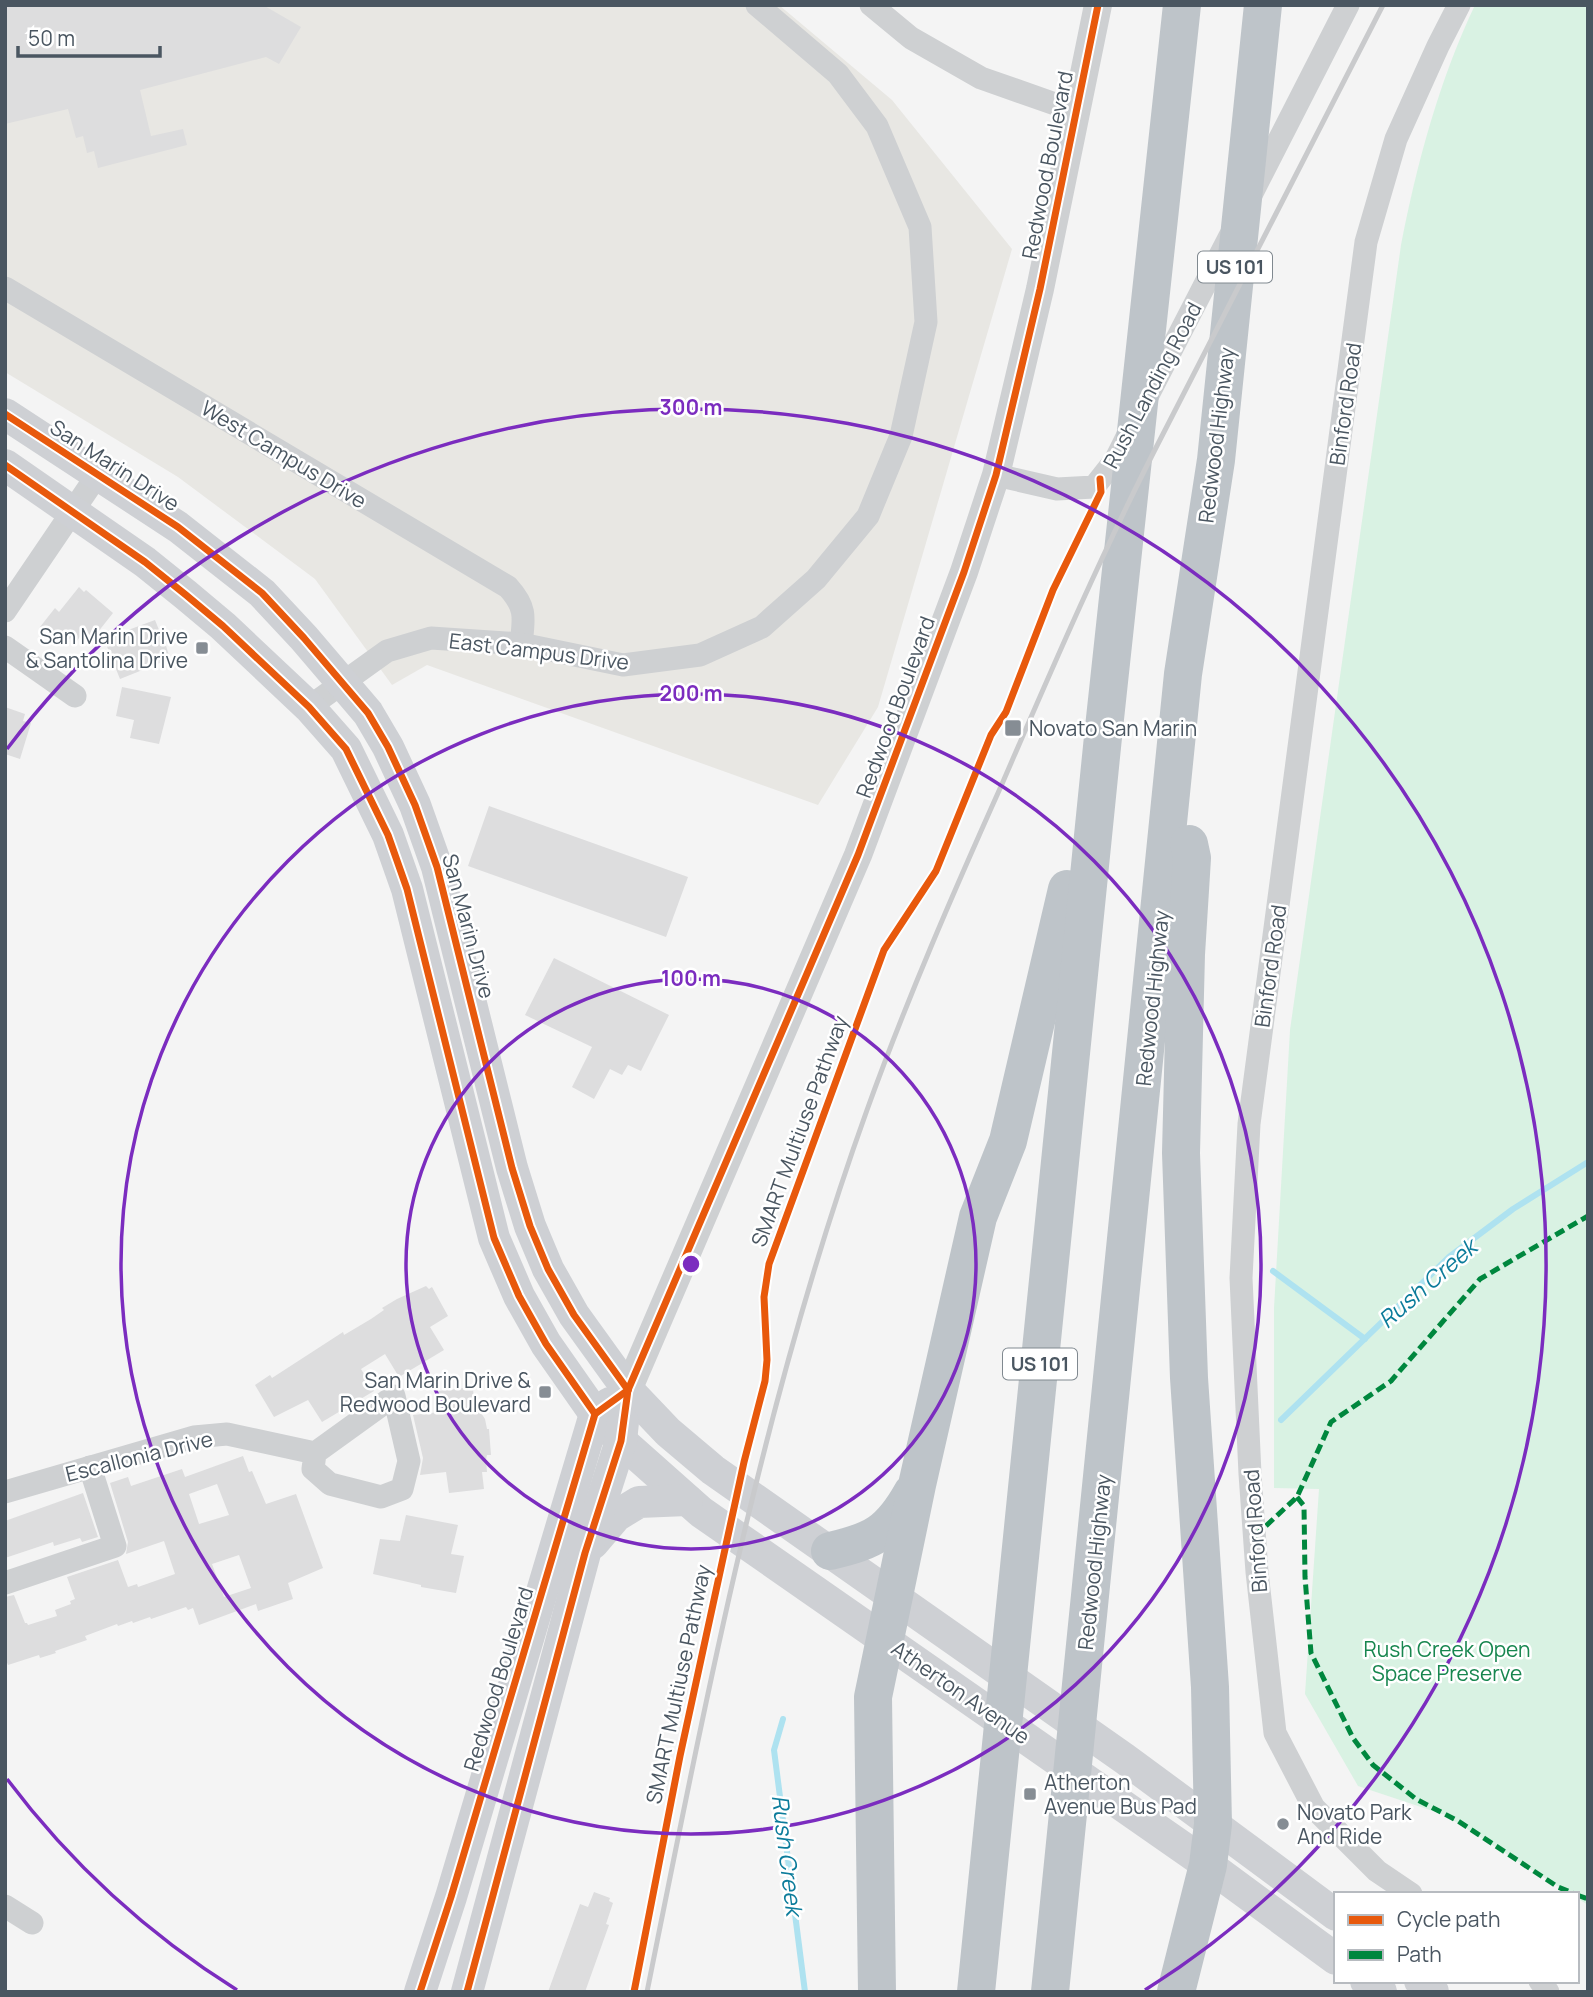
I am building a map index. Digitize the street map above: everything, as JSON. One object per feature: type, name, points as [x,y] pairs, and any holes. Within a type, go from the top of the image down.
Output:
[{"type":"highway","name":"US 101","points":[[976,1992],[1103,737],[1182,5]]},
{"type":"highway","name":"Redwood Highway","points":[[1050,1992],[1183,674],[1216,460],[1263,5]]},
{"type":"highway","points":[[877,1992],[873,1696],[883,1638],[978,1217],[1008,1141],[1103,737]]},
{"type":"highway","points":[[1175,773],[1192,858],[1185,954],[1181,1153],[1190,1391],[1210,1687],[1213,1824],[1208,1864],[1176,1992]]},
{"type":"highway","points":[[830,1551],[855,1546],[888,1528],[899,1516],[917,1485]]},
{"type":"main road","name":"San Marin Drive","points":[[5,414],[178,527],[262,593],[368,713],[388,747],[415,805],[437,867],[512,1168],[530,1226],[548,1269],[574,1315],[628,1390]]},
{"type":"main road","points":[[5,465],[145,562],[195,602],[309,707],[346,749],[388,835],[407,888],[494,1238],[519,1296],[545,1344],[596,1414]]},
{"type":"main road","name":"Redwood Boulevard","points":[[420,1992],[596,1414],[628,1390]]},
{"type":"main road","name":"Redwood Boulevard","points":[[467,1992],[585,1553],[621,1441],[628,1390]]},
{"type":"main road","name":"Atherton Avenue","points":[[628,1390],[668,1432],[713,1470],[1125,1759],[1334,1914]]},
{"type":"main road","name":"Atherton Avenue","points":[[596,1414],[621,1441],[694,1506],[1208,1864],[1334,1958]]},
{"type":"main road","points":[[585,1553],[616,1516],[639,1502],[694,1506]]},
{"type":"street","name":"East Campus Drive","points":[[309,707],[387,651],[431,639],[521,645],[623,664],[700,655],[762,627],[816,579],[868,516],[901,436],[926,322],[919,228],[877,126],[838,74],[757,5]]},
{"type":"street","points":[[871,5],[911,38],[981,78],[1075,111]]},
{"type":"street","name":"Redwood Boulevard","points":[[628,1390],[858,855],[928,673],[996,475],[1040,289],[1098,5]]},
{"type":"street","name":"Rush Landing Road","points":[[996,475],[1057,489],[1094,487],[1116,459],[1348,5]]},
{"type":"street","name":"Binford Road","points":[[1408,1892],[1377,1871],[1314,1808],[1275,1733],[1254,1523],[1241,1278],[1249,1124],[1366,242],[1396,139],[1459,5]]},
{"type":"street","name":"West Campus Drive","points":[[5,288],[508,587],[520,600],[524,615],[521,645]]},
{"type":"street","points":[[5,611],[98,474]]},
{"type":"street","points":[[5,647],[75,696]]},
{"type":"street","points":[[394,1396],[409,1461],[402,1489],[381,1497],[330,1484],[313,1469],[315,1453],[349,1429],[394,1396]]},
{"type":"street","name":"Escallonia Drive","points":[[5,1492],[194,1437],[227,1434],[315,1453]]},
{"type":"street","points":[[5,1583],[115,1546],[90,1467]]},
{"type":"street","points":[[5,1906],[32,1923]]},
{"type":"shaded area","points":[[5,5],[779,5],[892,100],[1012,249],[878,707],[818,805],[427,665],[392,685],[315,579],[178,477],[5,372]]},
{"type":"green space","name":"Rush Creek Open Space Preserve","points":[[1475,5],[1588,5],[1588,1905],[1579,1899],[1579,1892],[1567,1892],[1445,1815],[1358,1786],[1305,1694],[1319,1489],[1274,1488],[1274,1308],[1290,1030],[1401,245],[1430,123]]},
{"type":"building","points":[[5,5],[263,5],[301,27],[279,64],[266,57],[140,90],[151,136],[183,129],[187,145],[98,168],[94,151],[87,153],[83,136],[76,138],[68,109],[5,124]]},
{"type":"building","points":[[79,587],[113,613],[90,642],[81,635],[77,641],[71,637],[64,646],[40,627],[55,608],[59,612]]},
{"type":"building","points":[[155,620],[159,630],[161,629],[170,659],[120,679],[104,639]]},
{"type":"building","points":[[122,687],[171,697],[159,744],[130,738],[134,720],[116,716]]},
{"type":"building","points":[[5,707],[25,714],[23,721],[31,723],[20,759],[5,754]]},
{"type":"building","points":[[489,806],[688,877],[666,937],[468,866]]},
{"type":"building","points":[[554,958],[669,1015],[641,1071],[628,1065],[622,1075],[610,1069],[594,1099],[572,1087],[592,1047],[525,1015]]},
{"type":"building","points":[[426,1286],[429,1289],[432,1287],[448,1316],[430,1327],[444,1350],[399,1377],[385,1354],[361,1369],[374,1391],[322,1422],[308,1400],[274,1417],[255,1385],[270,1375],[272,1378],[343,1332],[344,1335],[371,1319],[397,1299]]},
{"type":"building","points":[[473,1387],[474,1404],[480,1403],[481,1413],[489,1429],[491,1455],[487,1455],[487,1472],[482,1472],[484,1489],[449,1493],[446,1472],[420,1475],[423,1458],[413,1415],[440,1412],[438,1391]]},
{"type":"building","points":[[243,1456],[266,1504],[296,1494],[323,1568],[288,1583],[293,1599],[258,1611],[256,1604],[199,1625],[193,1608],[188,1610],[186,1607],[151,1619],[150,1617],[118,1626],[117,1624],[85,1636],[87,1640],[55,1651],[56,1653],[40,1658],[39,1655],[8,1665],[5,1658],[5,1597],[14,1595],[28,1625],[57,1616],[55,1610],[71,1604],[70,1601],[75,1599],[67,1577],[118,1560],[128,1587],[137,1584],[138,1587],[175,1574],[164,1541],[126,1554],[128,1542],[110,1483],[128,1477],[131,1486],[182,1469],[185,1477]],"holes":[[[217,1484],[229,1515],[199,1524],[189,1494]],[[239,1555],[251,1588],[224,1597],[212,1564]]]},
{"type":"building","points":[[83,1493],[98,1537],[82,1542],[80,1538],[54,1546],[53,1542],[5,1558],[5,1521]]},
{"type":"building","points":[[406,1515],[458,1525],[451,1554],[464,1556],[456,1593],[373,1574],[380,1539],[400,1541]]},
{"type":"building","points":[[594,1892],[610,1898],[609,1901],[613,1903],[606,1924],[609,1925],[585,1992],[548,1992],[580,1904],[588,1907]]},
{"type":"waterway","name":"Rush Creek","points":[[1281,1420],[1449,1257],[1513,1209],[1588,1162]]},
{"type":"waterway","points":[[1273,1271],[1365,1339]]},
{"type":"waterway","name":"Rush Creek","points":[[783,1719],[774,1750],[805,1992]]},
{"type":"railway","points":[[647,1992],[716,1657],[768,1436],[830,1218],[882,1069],[949,905],[1100,564],[1141,477],[1383,5]]},
{"type":"marked path","points":[[1255,1536],[1297,1497],[1331,1422],[1391,1381],[1480,1279],[1588,1216]]},
{"type":"marked path","points":[[1297,1497],[1304,1506],[1305,1577],[1311,1653],[1353,1738],[1373,1765],[1416,1799],[1458,1821],[1558,1887],[1570,1892]]},
{"type":"marked path","points":[[1579,1896],[1588,1899]]},
{"type":"cycle path","points":[[467,1992],[585,1553],[621,1441],[628,1390],[858,855],[964,572],[996,475],[1040,289],[1098,5]]},
{"type":"cycle path","points":[[5,414],[178,527],[262,593],[368,713],[388,747],[415,805],[437,867],[512,1168],[530,1226],[548,1269],[574,1315],[628,1390]]},
{"type":"cycle path","points":[[5,465],[145,562],[186,595],[309,707],[346,749],[388,835],[407,889],[494,1238],[519,1296],[546,1344],[595,1414]]},
{"type":"cycle path","name":"SMART Multiuse Pathway","points":[[634,1992],[680,1756],[744,1462],[765,1381],[767,1360],[764,1297],[769,1264],[884,950],[936,871],[991,735],[1006,712],[1053,590],[1101,492],[1100,479]]},
{"type":"cycle path","points":[[420,1992],[451,1897],[595,1414],[628,1390]]},
{"type":"place","name":"San Marin Drive & Santolina Drive","points":[[202,648]]},
{"type":"place","name":"Novato San Marin","points":[[1013,728]]},
{"type":"place","name":"San Marin Drive & Redwood Boulevard","points":[[545,1392]]},
{"type":"place","name":"Atherton Avenue Bus Pad","points":[[1030,1794]]},
{"type":"place","name":"Novato Park And Ride","points":[[1283,1824]]}]
